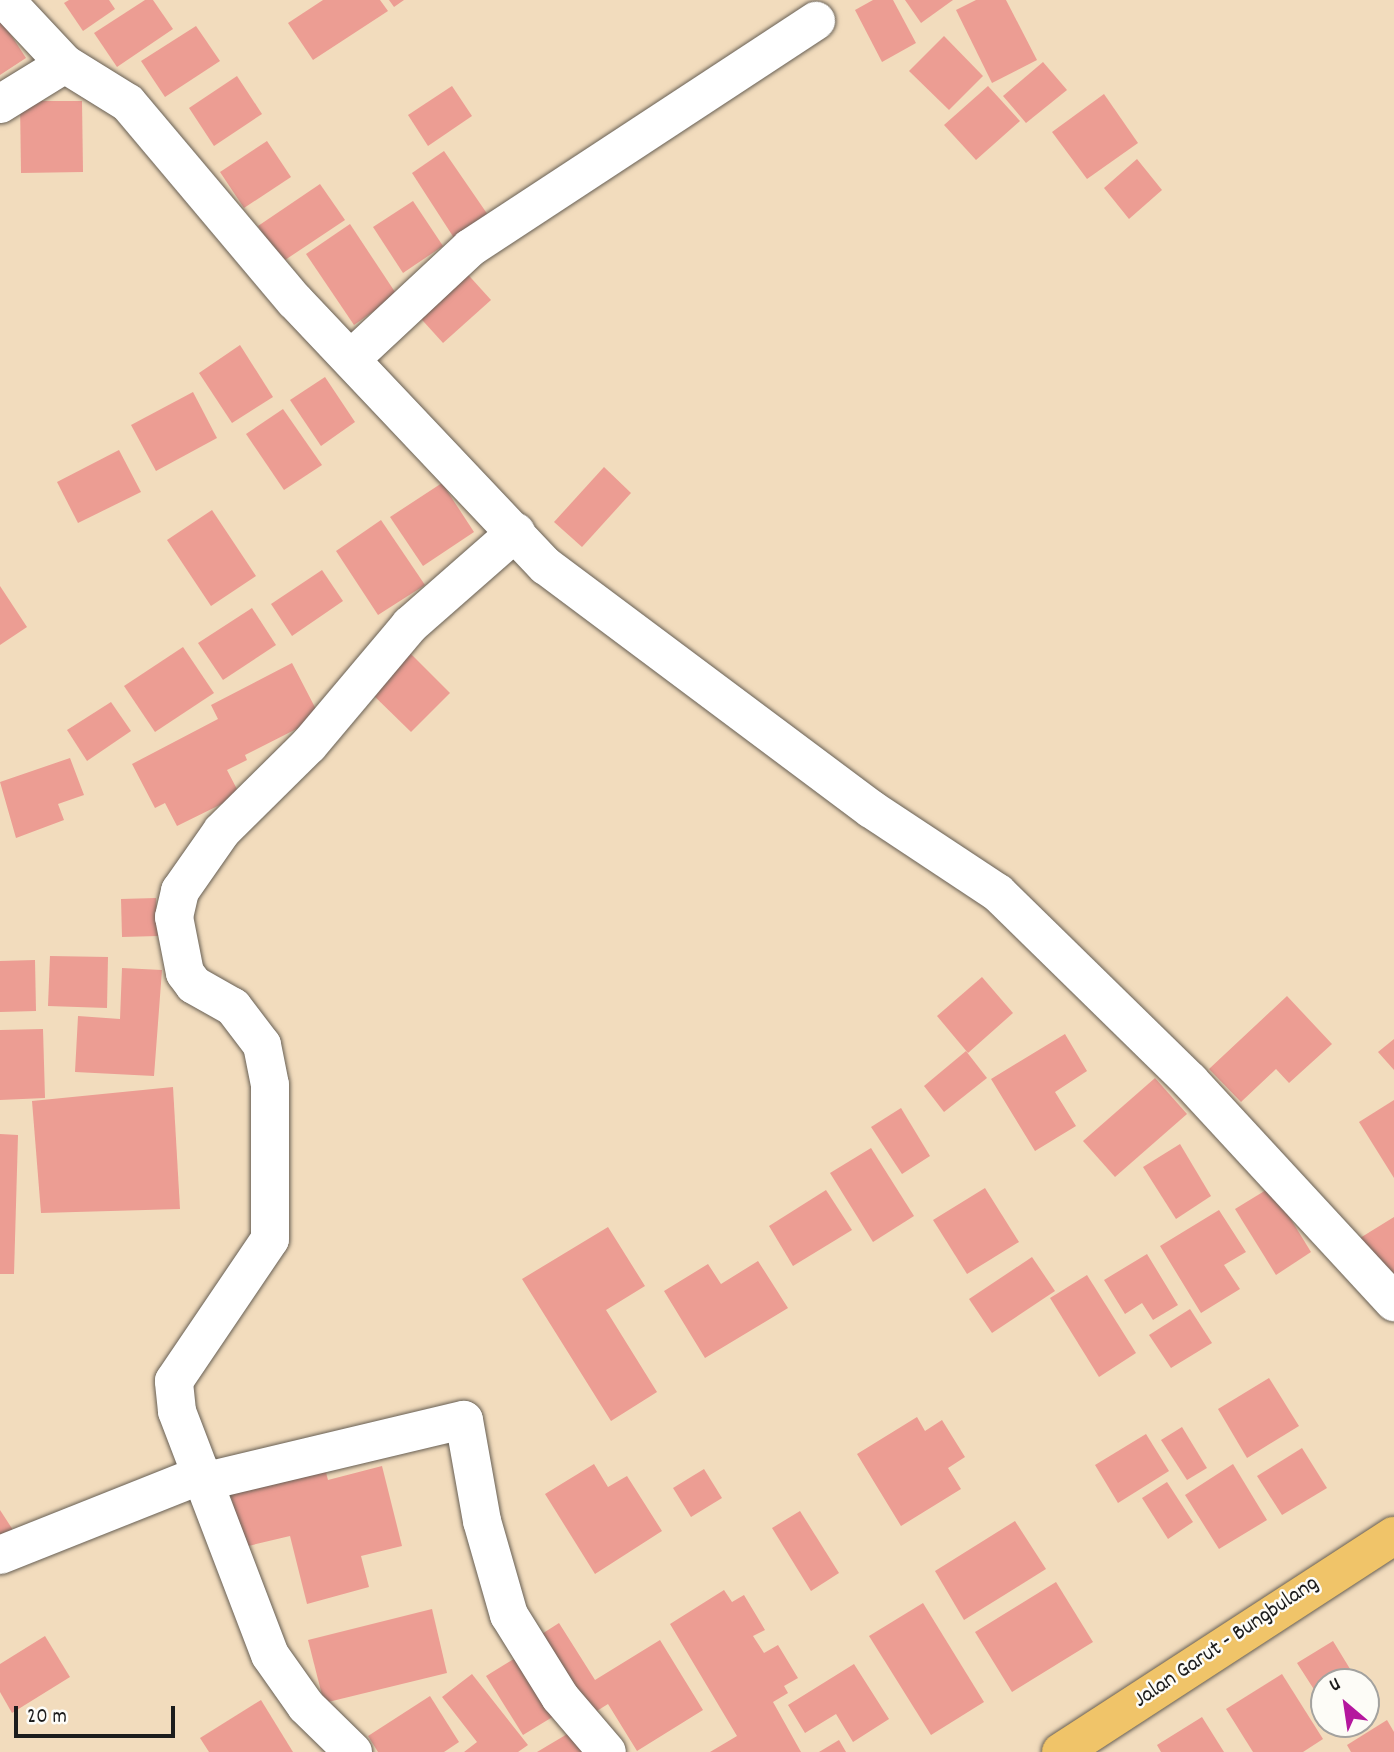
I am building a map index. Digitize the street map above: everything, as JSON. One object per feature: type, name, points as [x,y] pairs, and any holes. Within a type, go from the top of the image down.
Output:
[{"type":"main road","name":"Jalan Garut - Bungbulang","points":[[1061,1752],[1394,1536]]},
{"type":"street","points":[[5,0],[65,64],[128,103],[295,301],[546,566],[872,809],[998,893],[1190,1081],[1394,1302]]},
{"type":"street","points":[[351,359],[470,248],[816,21]]},
{"type":"street","points":[[0,104],[65,64]]},
{"type":"street","points":[[353,1752],[306,1706],[270,1655],[206,1478],[177,1411],[174,1381],[271,1239],[270,1085],[262,1045],[233,1007],[194,985],[185,973],[174,917],[180,891],[222,831],[309,745],[410,625],[516,532]]},
{"type":"street","points":[[0,1555],[206,1478],[464,1419],[482,1521],[509,1615],[560,1697],[607,1752]]},
{"type":"building","points":[[69,0],[109,0],[115,9],[83,31],[64,3]]},
{"type":"building","points":[[145,0],[153,0],[173,29],[117,67],[94,33]]},
{"type":"building","points":[[323,0],[380,0],[388,11],[313,60],[288,23]]},
{"type":"building","points":[[389,0],[404,0],[394,7]]},
{"type":"building","points":[[873,0],[893,0],[916,43],[882,62],[855,10]]},
{"type":"building","points":[[905,0],[953,0],[921,23]]},
{"type":"building","points":[[976,0],[1006,0],[1037,60],[992,83],[956,10]]},
{"type":"building","points":[[0,18],[26,58],[0,75]]},
{"type":"building","points":[[196,26],[220,61],[165,97],[141,61]]},
{"type":"building","points":[[944,36],[983,76],[949,110],[909,71]]},
{"type":"building","points":[[1043,62],[1067,90],[1026,123],[1003,96]]},
{"type":"building","points":[[237,76],[262,114],[214,146],[189,108]]},
{"type":"building","points":[[452,86],[472,116],[428,146],[408,115]]},
{"type":"building","points":[[988,86],[1020,121],[976,160],[944,125]]},
{"type":"building","points":[[1104,94],[1138,143],[1087,179],[1052,132]]},
{"type":"building","points":[[20,101],[82,101],[83,172],[21,173]]},
{"type":"building","points":[[267,141],[291,177],[244,208],[220,172]]},
{"type":"building","points":[[444,151],[488,215],[454,238],[412,173]]},
{"type":"building","points":[[1137,159],[1162,190],[1129,219],[1104,188]]},
{"type":"building","points":[[320,184],[345,220],[282,262],[258,226]]},
{"type":"building","points":[[413,201],[443,246],[403,273],[373,227]]},
{"type":"building","points":[[350,224],[397,295],[354,325],[306,254]]},
{"type":"building","points":[[462,268],[491,300],[443,343],[414,311]]},
{"type":"building","points":[[240,345],[273,397],[232,423],[199,373]]},
{"type":"building","points":[[325,377],[355,422],[321,446],[290,400]]},
{"type":"building","points":[[193,392],[217,438],[156,471],[131,425]]},
{"type":"building","points":[[283,409],[322,465],[284,490],[246,434]]},
{"type":"building","points":[[119,450],[141,492],[78,523],[57,482]]},
{"type":"building","points":[[604,467],[631,493],[582,547],[554,522]]},
{"type":"building","points":[[442,483],[474,532],[423,566],[390,517]]},
{"type":"building","points":[[212,510],[256,576],[211,606],[167,540]]},
{"type":"building","points":[[381,520],[425,585],[378,615],[336,551]]},
{"type":"building","points":[[322,570],[343,601],[292,636],[271,604]]},
{"type":"building","points":[[0,586],[27,627],[0,645]]},
{"type":"building","points":[[252,608],[276,645],[223,680],[198,643]]},
{"type":"building","points":[[183,647],[214,693],[155,732],[124,686]]},
{"type":"building","points":[[409,652],[450,693],[411,732],[369,691]]},
{"type":"building","points":[[292,663],[320,717],[245,755],[247,760],[227,770],[240,795],[177,826],[165,803],[155,808],[132,764],[218,719],[211,705]]},
{"type":"building","points":[[111,702],[131,731],[87,761],[67,730]]},
{"type":"building","points":[[70,758],[84,795],[58,804],[64,820],[16,838],[0,782]]},
{"type":"building","points":[[156,898],[158,936],[122,937],[121,899]]},
{"type":"building","points":[[50,956],[108,957],[107,1008],[48,1006]]},
{"type":"building","points":[[35,960],[36,1011],[0,1012],[0,961]]},
{"type":"building","points":[[122,968],[162,970],[154,1076],[75,1072],[78,1016],[120,1019]]},
{"type":"building","points":[[982,977],[1013,1013],[968,1053],[937,1016]]},
{"type":"building","points":[[1287,996],[1332,1044],[1289,1083],[1276,1069],[1241,1102],[1209,1069]]},
{"type":"building","points":[[43,1029],[45,1098],[0,1100],[0,1030]]},
{"type":"building","points":[[1065,1034],[1087,1071],[1055,1092],[1076,1126],[1035,1151],[991,1079]]},
{"type":"building","points":[[1394,1039],[1394,1070],[1378,1052]]},
{"type":"building","points":[[966,1051],[987,1078],[944,1112],[924,1086]]},
{"type":"building","points":[[1155,1078],[1187,1114],[1115,1177],[1083,1141]]},
{"type":"building","points":[[173,1087],[180,1209],[41,1213],[32,1101]]},
{"type":"building","points":[[1394,1100],[1394,1178],[1359,1122]]},
{"type":"building","points":[[901,1108],[930,1156],[902,1174],[871,1127]]},
{"type":"building","points":[[0,1134],[18,1135],[14,1274],[0,1274]]},
{"type":"building","points":[[1180,1144],[1211,1196],[1176,1219],[1143,1167]]},
{"type":"building","points":[[871,1148],[914,1216],[873,1242],[830,1173]]},
{"type":"building","points":[[1271,1187],[1311,1252],[1276,1275],[1235,1209]]},
{"type":"building","points":[[985,1188],[1019,1242],[967,1274],[933,1220]]},
{"type":"building","points":[[826,1190],[852,1230],[793,1266],[769,1226]]},
{"type":"building","points":[[1219,1210],[1246,1252],[1224,1265],[1240,1289],[1201,1313],[1160,1246]]},
{"type":"building","points":[[1394,1217],[1394,1293],[1360,1238]]},
{"type":"building","points":[[608,1227],[645,1286],[606,1310],[657,1392],[611,1421],[522,1279]]},
{"type":"building","points":[[1147,1254],[1178,1305],[1153,1320],[1142,1303],[1125,1314],[1104,1280]]},
{"type":"building","points":[[1032,1257],[1055,1291],[992,1333],[969,1299]]},
{"type":"building","points":[[758,1261],[788,1308],[705,1358],[664,1291],[708,1264],[721,1284]]},
{"type":"building","points":[[1087,1275],[1136,1353],[1099,1377],[1050,1298]]},
{"type":"building","points":[[1190,1309],[1212,1343],[1171,1368],[1149,1335]]},
{"type":"building","points":[[1269,1378],[1299,1426],[1247,1458],[1218,1409]]},
{"type":"building","points":[[917,1417],[925,1431],[942,1420],[965,1457],[948,1468],[961,1489],[901,1526],[857,1454]]},
{"type":"building","points":[[1182,1427],[1207,1468],[1187,1480],[1161,1440]]},
{"type":"building","points":[[1146,1434],[1169,1471],[1118,1503],[1095,1465]]},
{"type":"building","points":[[1302,1448],[1327,1488],[1282,1515],[1257,1476]]},
{"type":"building","points":[[323,1461],[328,1480],[382,1466],[402,1546],[361,1556],[369,1587],[307,1604],[290,1536],[244,1547],[228,1485]]},
{"type":"building","points":[[594,1464],[608,1487],[627,1476],[662,1531],[595,1574],[545,1494]]},
{"type":"building","points":[[1233,1464],[1267,1520],[1219,1549],[1185,1495]]},
{"type":"building","points":[[704,1469],[722,1498],[691,1517],[673,1488]]},
{"type":"building","points":[[1167,1482],[1193,1522],[1168,1539],[1142,1498]]},
{"type":"building","points":[[0,1510],[13,1530],[0,1538]]},
{"type":"building","points":[[800,1511],[839,1573],[811,1591],[772,1528]]},
{"type":"building","points":[[1015,1521],[1046,1569],[964,1620],[935,1571]]},
{"type":"building","points":[[1056,1582],[1093,1642],[1012,1692],[975,1632]]},
{"type":"building","points":[[724,1590],[732,1602],[744,1595],[765,1630],[753,1636],[764,1653],[778,1645],[798,1678],[784,1686],[788,1693],[773,1702],[801,1752],[710,1752],[737,1736],[670,1624]]},
{"type":"building","points":[[923,1603],[984,1702],[931,1735],[869,1636]]},
{"type":"building","points":[[432,1609],[447,1673],[324,1703],[308,1640]]},
{"type":"building","points":[[559,1623],[595,1680],[660,1640],[703,1710],[637,1751],[608,1704],[584,1719],[534,1639]]},
{"type":"building","points":[[45,1636],[70,1677],[12,1713],[0,1692],[0,1664]]},
{"type":"building","points":[[1333,1641],[1349,1668],[1310,1668],[1310,1683],[1297,1663]]},
{"type":"building","points":[[522,1654],[559,1713],[523,1735],[486,1676]]},
{"type":"building","points":[[854,1664],[889,1719],[853,1742],[836,1714],[805,1733],[788,1705]]},
{"type":"building","points":[[472,1674],[528,1745],[518,1752],[464,1752],[477,1742],[442,1697]]},
{"type":"building","points":[[1282,1674],[1310,1718],[1310,1738],[1323,1739],[1303,1752],[1253,1752],[1226,1709]]},
{"type":"building","points":[[430,1696],[459,1742],[444,1752],[378,1752],[368,1736]]},
{"type":"building","points":[[261,1700],[293,1752],[209,1752],[200,1738]]},
{"type":"building","points":[[1202,1717],[1224,1752],[1161,1752],[1157,1745]]},
{"type":"building","points":[[1387,1720],[1394,1732],[1394,1752],[1351,1752],[1347,1745],[1358,1738],[1380,1738],[1380,1724]]},
{"type":"building","points":[[574,1730],[587,1752],[537,1752]]},
{"type":"building","points":[[839,1740],[846,1752],[819,1752]]}]
